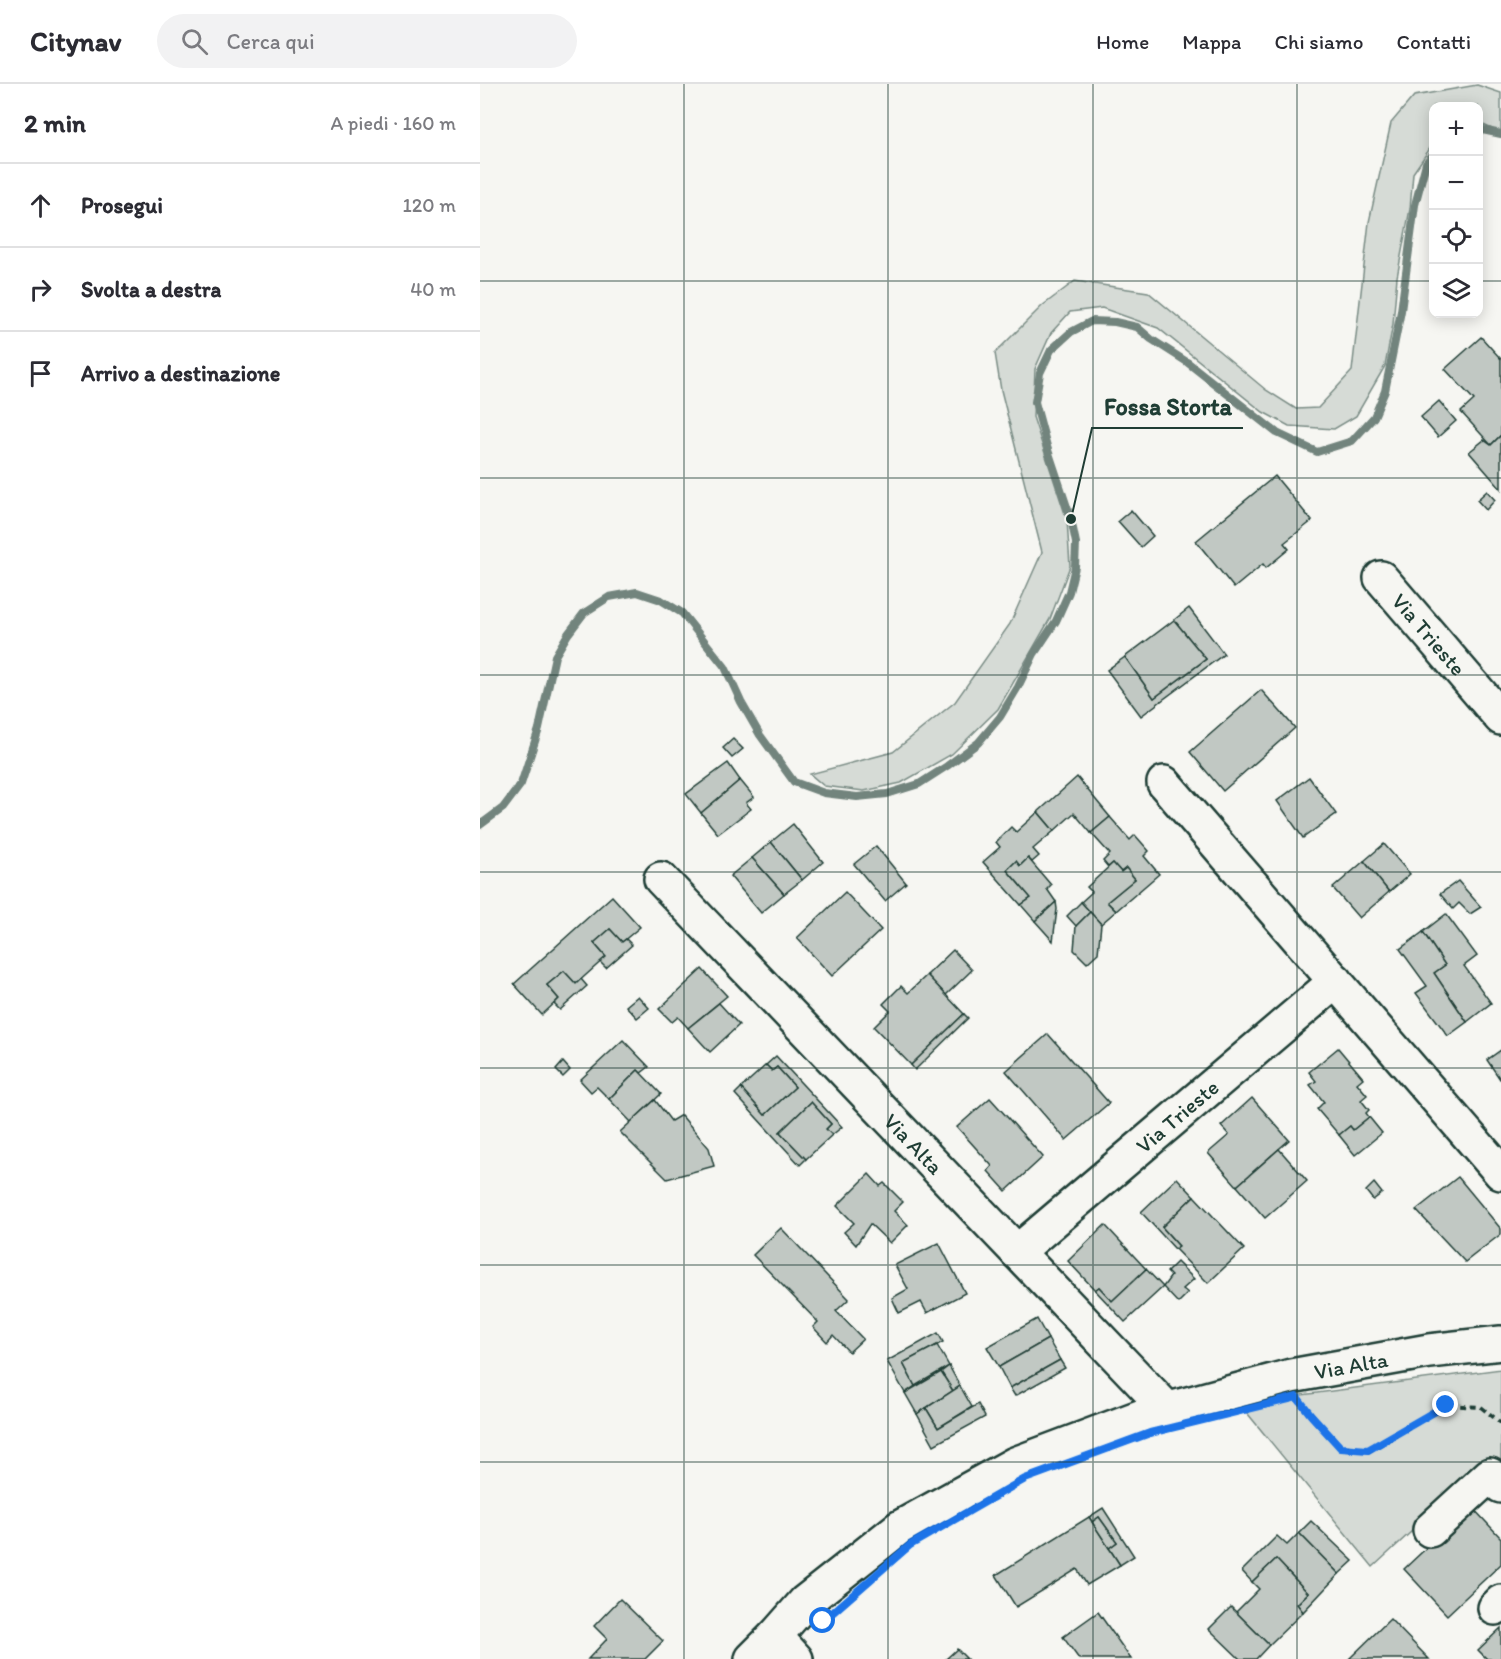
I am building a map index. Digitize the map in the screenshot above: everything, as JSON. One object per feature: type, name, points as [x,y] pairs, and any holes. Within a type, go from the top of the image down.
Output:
[{"type":"main road","name":"Via Trieste","points":[[1381,579],[1501,718]]},
{"type":"main road","points":[[1164,783],[1501,1173]]},
{"type":"main road","name":"Via Alta","points":[[661,879],[1168,1410]]},
{"type":"main road","name":"Via Trieste","points":[[1017,1252],[1336,981]]},
{"type":"main road","name":"Via Alta","points":[[752,1659],[786,1648],[805,1602],[899,1528],[1015,1464],[1140,1417],[1291,1376],[1429,1351],[1501,1343]]},
{"type":"main road","points":[[1430,1530],[1490,1475],[1501,1486]]},
{"type":"path","points":[[1297,1397],[1341,1448],[1368,1450],[1446,1405],[1481,1407],[1501,1423]]},
{"type":"shaded area","points":[[1477,85],[1501,93],[1501,133],[1483,125],[1483,102],[1429,102],[1429,150],[1413,173],[1410,209],[1397,277],[1393,324],[1385,366],[1356,416],[1334,429],[1289,426],[1263,412],[1158,328],[1102,308],[1070,312],[1051,333],[1035,369],[1033,417],[1067,520],[1070,566],[1050,619],[998,709],[952,754],[901,783],[864,791],[824,786],[810,774],[893,752],[955,702],[1010,624],[1042,552],[1001,390],[995,353],[1042,306],[1075,281],[1148,292],[1266,390],[1296,409],[1318,408],[1352,371],[1369,222],[1391,123],[1414,96]]},
{"type":"shaded area","points":[[1501,1369],[1501,1474],[1488,1461],[1373,1567],[1239,1403]]},
{"type":"building","points":[[1481,337],[1501,359],[1501,435],[1491,445],[1461,412],[1474,400],[1445,369]]},
{"type":"building","points":[[1439,401],[1456,421],[1438,437],[1421,417]]},
{"type":"building","points":[[1501,435],[1501,489],[1469,452],[1484,440],[1491,445]]},
{"type":"building","points":[[1275,476],[1312,521],[1284,543],[1289,549],[1266,568],[1263,564],[1234,588],[1196,541]]},
{"type":"building","points":[[1487,491],[1495,500],[1486,510],[1477,500]]},
{"type":"building","points":[[1131,510],[1153,536],[1141,547],[1118,521]]},
{"type":"building","points":[[1189,608],[1224,654],[1141,716],[1107,670],[1125,657],[1154,698],[1206,659],[1174,620]]},
{"type":"building","points":[[1174,620],[1206,659],[1154,698],[1125,657]]},
{"type":"building","points":[[1261,690],[1295,728],[1223,791],[1190,752]]},
{"type":"building","points":[[733,739],[743,749],[732,758],[723,748]]},
{"type":"building","points":[[728,763],[740,780],[701,813],[686,794]]},
{"type":"building","points":[[1077,777],[1110,817],[1091,833],[1074,813],[1054,831],[1038,812]]},
{"type":"building","points":[[1309,777],[1336,814],[1303,838],[1277,801]]},
{"type":"building","points":[[740,780],[754,797],[746,803],[751,809],[718,834],[701,813]]},
{"type":"building","points":[[1038,812],[1054,831],[1033,849],[1039,856],[1032,862],[1028,858],[1020,866],[1016,861],[1007,870],[1031,898],[1021,905],[983,862],[1000,847],[996,842],[1011,827],[1016,832]]},
{"type":"building","points":[[1110,817],[1130,840],[1135,835],[1149,851],[1144,856],[1159,874],[1116,911],[1107,902],[1135,879],[1126,868],[1121,872],[1113,863],[1108,867],[1103,861],[1110,854],[1091,833]]},
{"type":"building","points":[[793,824],[823,862],[802,880],[771,842]]},
{"type":"building","points":[[771,842],[802,880],[784,894],[752,858]]},
{"type":"building","points":[[1384,844],[1410,874],[1389,892],[1364,861]]},
{"type":"building","points":[[876,846],[906,883],[885,901],[854,864]]},
{"type":"building","points":[[752,858],[784,894],[761,913],[730,876]]},
{"type":"building","points":[[1028,858],[1051,885],[1047,889],[1056,902],[1035,921],[1021,905],[1031,898],[1007,870],[1016,861],[1020,866]]},
{"type":"building","points":[[1364,861],[1389,892],[1359,918],[1333,888]]},
{"type":"building","points":[[1113,863],[1121,872],[1126,868],[1135,879],[1107,902],[1116,911],[1101,924],[1081,902],[1092,892],[1087,887]]},
{"type":"building","points":[[1458,881],[1481,907],[1470,914],[1459,903],[1453,909],[1440,894]]},
{"type":"building","points":[[845,892],[881,930],[832,976],[797,938]]},
{"type":"building","points":[[612,896],[640,927],[622,942],[610,929],[594,943],[606,957],[576,984],[564,971],[547,985],[559,999],[542,1015],[514,984]]},
{"type":"building","points":[[1056,902],[1057,909],[1053,941],[1035,921]]},
{"type":"building","points":[[1081,902],[1090,912],[1076,926],[1067,916]]},
{"type":"building","points":[[1090,912],[1101,924],[1098,953],[1087,963],[1074,950],[1076,926]]},
{"type":"building","points":[[1446,914],[1477,956],[1464,966],[1491,1003],[1467,1022],[1434,973],[1445,965],[1423,932]]},
{"type":"building","points":[[610,929],[622,942],[626,939],[632,945],[606,968],[600,962],[606,957],[594,943]]},
{"type":"building","points":[[1423,932],[1445,965],[1434,973],[1467,1022],[1448,1036],[1416,993],[1427,986],[1400,949]]},
{"type":"building","points":[[953,950],[972,970],[946,995],[927,975]]},
{"type":"building","points":[[702,969],[727,996],[688,1028],[678,1017],[672,1022],[659,1009]]},
{"type":"building","points":[[564,971],[576,984],[581,979],[587,986],[560,1010],[554,1004],[559,999],[547,985]]},
{"type":"building","points":[[927,975],[964,1014],[911,1065],[874,1027],[890,1011],[883,1004],[901,986],[908,993]]},
{"type":"building","points":[[638,996],[649,1008],[637,1018],[626,1006]]},
{"type":"building","points":[[719,1003],[739,1025],[710,1052],[688,1028]]},
{"type":"building","points":[[964,1014],[968,1018],[915,1070],[911,1065]]},
{"type":"building","points":[[1048,1034],[1109,1103],[1066,1140],[1006,1071]]},
{"type":"building","points":[[623,1040],[649,1067],[641,1073],[638,1070],[609,1099],[597,1087],[591,1092],[580,1080]]},
{"type":"building","points":[[1338,1048],[1363,1078],[1357,1083],[1367,1095],[1361,1100],[1369,1110],[1366,1113],[1369,1117],[1353,1130],[1350,1126],[1339,1135],[1317,1109],[1324,1102],[1310,1085],[1316,1081],[1309,1072]]},
{"type":"building","points":[[1501,1050],[1501,1078],[1500,1079],[1487,1060]]},
{"type":"building","points":[[776,1056],[842,1127],[832,1135],[826,1129],[831,1124],[811,1102],[780,1132],[806,1159],[800,1165],[735,1094],[741,1088],[765,1115],[795,1087],[777,1067],[772,1071],[766,1065]]},
{"type":"building","points":[[563,1062],[570,1070],[563,1077],[556,1070]]},
{"type":"building","points":[[766,1065],[772,1071],[777,1067],[795,1087],[765,1115],[741,1088]]},
{"type":"building","points":[[638,1070],[661,1094],[631,1122],[609,1099]]},
{"type":"building","points":[[990,1098],[1043,1157],[1006,1191],[988,1171],[992,1166],[957,1127]]},
{"type":"building","points":[[1252,1098],[1289,1140],[1237,1186],[1208,1153],[1229,1135],[1221,1126]]},
{"type":"building","points":[[655,1100],[671,1121],[681,1115],[709,1148],[714,1166],[667,1179],[620,1132]]},
{"type":"building","points":[[811,1102],[831,1124],[826,1129],[832,1135],[806,1159],[780,1132]]},
{"type":"building","points":[[1369,1117],[1382,1133],[1355,1155],[1339,1135],[1350,1126],[1353,1130]]},
{"type":"building","points":[[1279,1149],[1307,1181],[1265,1218],[1237,1186]]},
{"type":"building","points":[[869,1174],[880,1186],[884,1183],[903,1202],[894,1211],[908,1225],[890,1243],[870,1224],[856,1245],[844,1232],[854,1223],[837,1206]]},
{"type":"building","points":[[1458,1177],[1501,1229],[1501,1234],[1465,1262],[1416,1210]]},
{"type":"building","points":[[1177,1178],[1194,1196],[1162,1227],[1179,1246],[1175,1249],[1141,1212]]},
{"type":"building","points":[[1374,1183],[1382,1193],[1373,1200],[1366,1191]]},
{"type":"building","points":[[1194,1196],[1244,1249],[1208,1283],[1175,1249],[1179,1246],[1162,1227]]},
{"type":"building","points":[[1105,1225],[1146,1269],[1112,1301],[1099,1287],[1095,1290],[1068,1261]]},
{"type":"building","points":[[781,1228],[849,1299],[836,1311],[863,1339],[849,1352],[833,1335],[827,1342],[813,1327],[818,1322],[753,1255]]},
{"type":"building","points":[[939,1243],[965,1293],[927,1313],[921,1302],[899,1313],[892,1298],[908,1289],[895,1265]]},
{"type":"building","points":[[1177,1262],[1194,1279],[1183,1289],[1188,1293],[1178,1303],[1163,1287],[1171,1276],[1167,1272]]},
{"type":"building","points":[[1146,1269],[1163,1287],[1125,1322],[1095,1290],[1099,1287],[1112,1301]]},
{"type":"building","points":[[1037,1319],[1048,1339],[999,1367],[987,1347]]},
{"type":"building","points":[[938,1333],[943,1342],[903,1363],[915,1386],[905,1393],[887,1361]]},
{"type":"building","points":[[1048,1339],[1060,1360],[1010,1388],[999,1367]]},
{"type":"building","points":[[937,1345],[949,1366],[915,1386],[903,1363]]},
{"type":"building","points":[[1060,1360],[1065,1368],[1015,1396],[1010,1388]]},
{"type":"building","points":[[949,1366],[960,1386],[953,1391],[941,1372]]},
{"type":"building","points":[[941,1372],[953,1391],[917,1414],[905,1393]]},
{"type":"building","points":[[960,1386],[972,1407],[938,1428],[926,1408]]},
{"type":"building","points":[[978,1404],[985,1417],[934,1445],[917,1414],[926,1408],[938,1428]]},
{"type":"building","points":[[1471,1506],[1501,1538],[1501,1564],[1447,1615],[1404,1569]]},
{"type":"building","points":[[1103,1508],[1134,1556],[1120,1565],[1109,1548],[1117,1542],[1099,1517],[1092,1522],[1089,1517]]},
{"type":"building","points":[[1089,1517],[1120,1565],[1087,1585],[1077,1569],[1016,1607],[996,1575]]},
{"type":"building","points":[[1099,1517],[1117,1542],[1109,1548],[1092,1522]]},
{"type":"building","points":[[1311,1521],[1353,1561],[1339,1574],[1299,1533]]},
{"type":"building","points":[[1299,1533],[1339,1574],[1303,1612],[1297,1604],[1308,1593],[1276,1559],[1252,1582],[1242,1571],[1277,1536],[1287,1545]]},
{"type":"building","points":[[1276,1559],[1308,1593],[1297,1604],[1303,1612],[1269,1645],[1236,1612],[1259,1589],[1252,1582]]},
{"type":"building","points":[[620,1599],[663,1641],[645,1659],[588,1659],[607,1639],[594,1626]]},
{"type":"building","points":[[1231,1607],[1269,1645],[1256,1659],[1240,1659],[1209,1629]]},
{"type":"building","points":[[1098,1612],[1131,1659],[1079,1659],[1063,1637]]},
{"type":"building","points":[[1390,1619],[1429,1659],[1349,1659]]},
{"type":"building","points":[[1501,1628],[1501,1659],[1487,1659],[1478,1650]]},
{"type":"building","points":[[957,1649],[967,1659],[946,1659]]},
{"type":"waterway","points":[[1483,130],[1501,134]]},
{"type":"waterway","points":[[480,825],[503,808],[521,784],[539,729],[555,656],[568,634],[584,613],[609,597],[637,592],[661,600],[682,613],[725,667],[760,735],[794,782],[824,793],[857,797],[887,794],[919,784],[947,766],[978,743],[1000,717],[1034,654],[1056,621],[1069,592],[1075,567],[1076,543],[1071,519],[1035,402],[1040,373],[1051,350],[1071,332],[1092,321],[1115,322],[1137,327],[1151,339],[1187,362],[1277,433],[1317,452],[1352,441],[1374,417],[1385,391],[1401,311],[1415,205],[1426,163],[1432,156]]},
{"type":"place","name":"Fossa Storta","points":[[1071,519]]},
{"type":"route","points":[[823,1621],[910,1545],[1025,1479],[1150,1433],[1297,1397],[1341,1448],[1368,1450],[1446,1405]]}]
